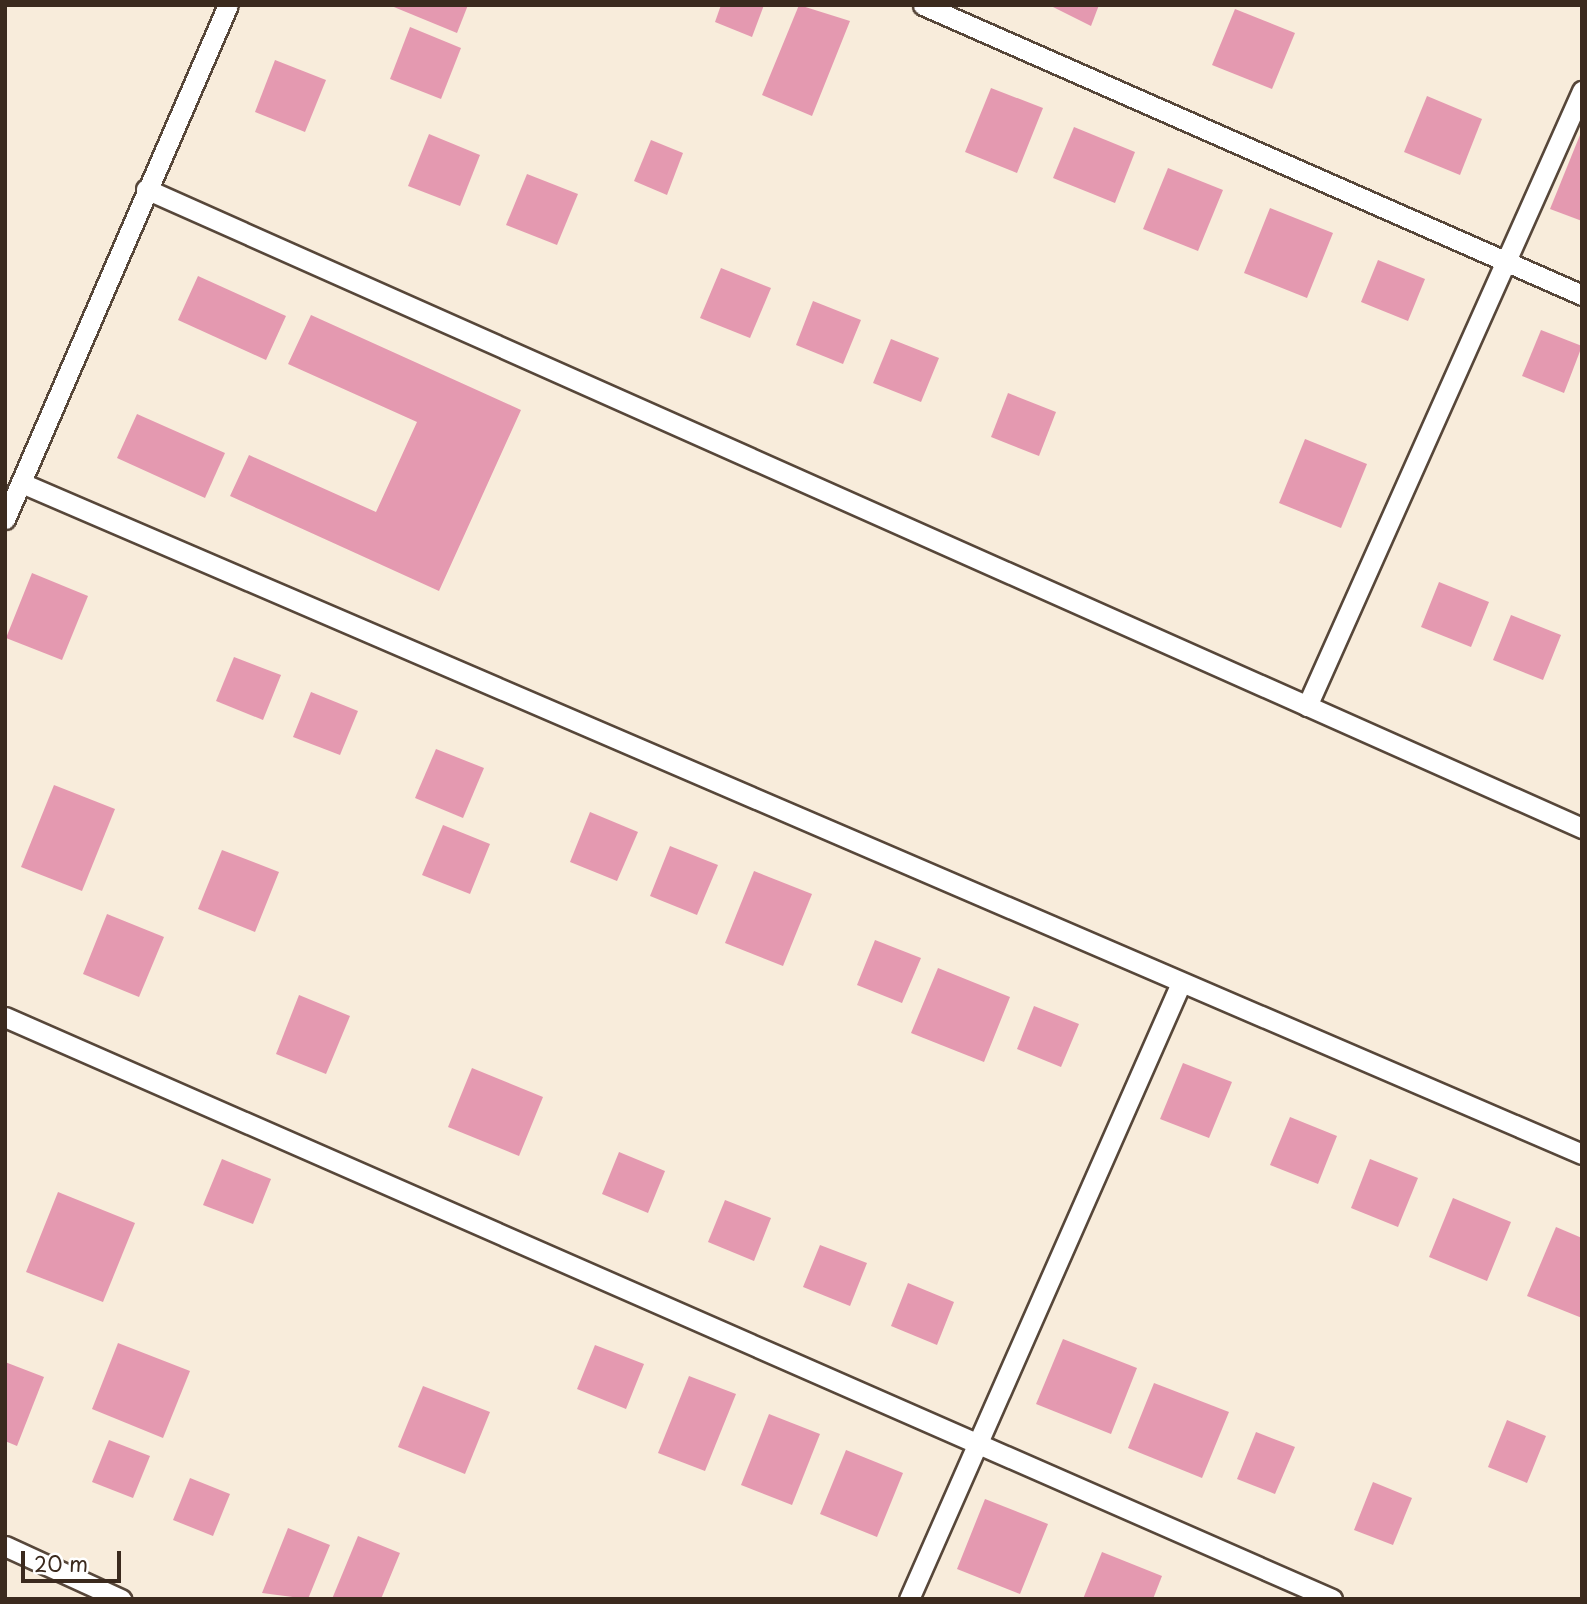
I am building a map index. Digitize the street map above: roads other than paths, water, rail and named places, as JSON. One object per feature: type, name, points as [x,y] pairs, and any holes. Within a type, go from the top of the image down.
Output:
[{"type":"lane","points":[[5,519],[24,484],[146,190],[228,5]]},
{"type":"lane","points":[[923,5],[1582,295]]},
{"type":"lane","points":[[1307,706],[1582,91]]},
{"type":"lane","points":[[146,190],[1582,828]]},
{"type":"lane","points":[[24,484],[1582,1154]]},
{"type":"lane","points":[[909,1599],[1181,983]]},
{"type":"lane","points":[[5,1017],[976,1446],[1332,1599]]},
{"type":"lane","points":[[5,1546],[121,1599]]}]
